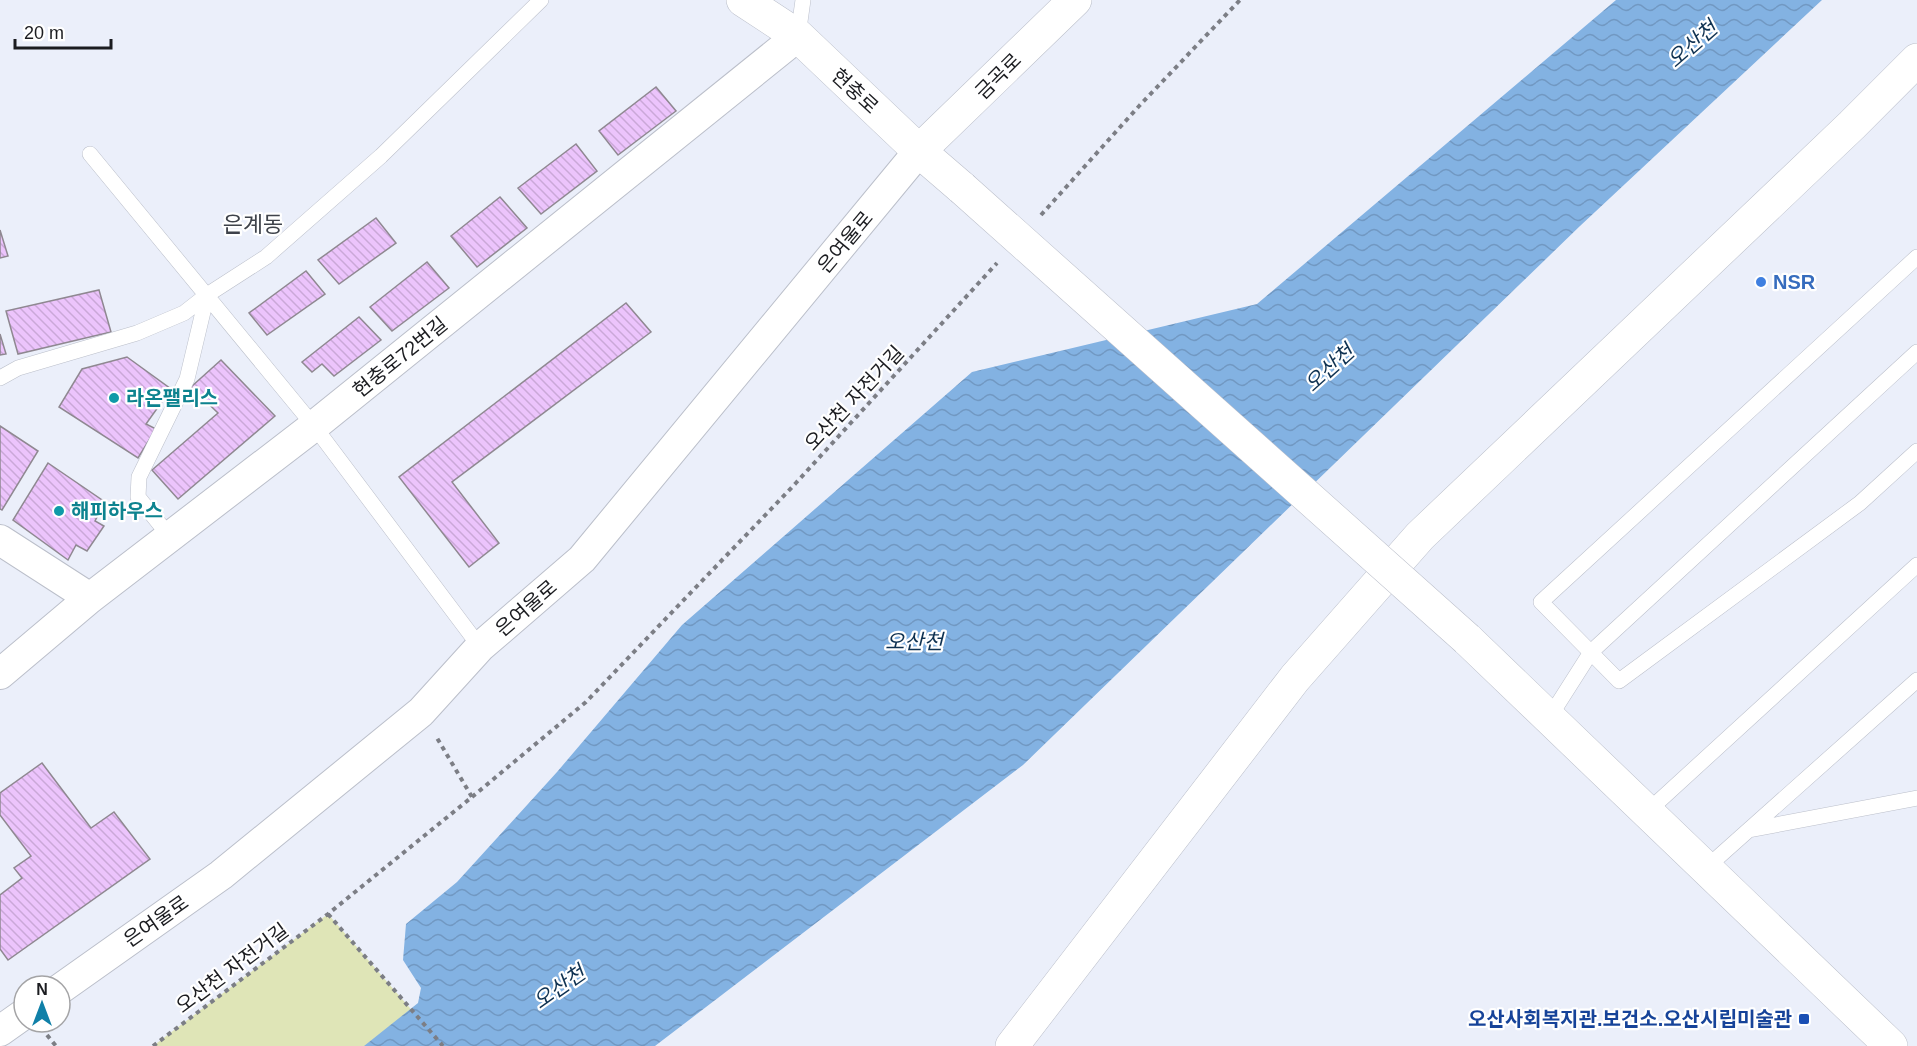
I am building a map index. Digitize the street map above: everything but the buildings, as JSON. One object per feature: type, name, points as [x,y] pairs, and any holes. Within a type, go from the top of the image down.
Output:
[{"type":"street","name":"현충로","points":[[743,0],[798,36],[920,152],[1467,639],[1891,1046]]},
{"type":"street","name":"금곡로","points":[[920,152],[1075,0]]},
{"type":"street","name":"현충로72번길","points":[[0,674],[90,598],[314,426],[798,36]]},
{"type":"street","points":[[1012,1046],[1295,678],[1420,536],[1852,125],[1917,60]]},
{"type":"street","name":"은여울로","points":[[72,980],[221,875],[422,712],[480,647],[582,559],[920,152]]},
{"type":"street","points":[[0,540],[90,598]]},
{"type":"lane","points":[[0,378],[18,368],[137,333],[184,313],[207,295],[266,257],[381,156],[541,0]]},
{"type":"lane","points":[[798,36],[803,0]]},
{"type":"lane","points":[[90,154],[314,426],[480,647]]},
{"type":"lane","points":[[1917,257],[1541,602],[1619,681],[1860,503],[1917,451]]},
{"type":"lane","points":[[170,537],[138,497],[139,477],[187,380],[207,295]]},
{"type":"lane","points":[[1549,718],[1591,652],[1917,352]]},
{"type":"lane","points":[[1647,812],[1917,565]]},
{"type":"lane","points":[[1706,868],[1917,680]]},
{"type":"lane","points":[[1749,830],[1917,798]]},
{"type":"path","points":[[1038,218],[1140,105],[1240,0]]},
{"type":"path","name":"오산천 자전거길","points":[[153,1046],[328,914],[586,702],[795,484],[1000,261]]},
{"type":"path","points":[[422,712],[472,797]]},
{"type":"path","points":[[328,914],[443,1046]]},
{"type":"green space","points":[[328,914],[443,1046],[153,1046]]},
{"type":"water","name":"오산천","points":[[1616,0],[1822,0],[1580,226],[1023,765],[655,1046],[364,1046],[418,1003],[421,988],[403,960],[406,924],[457,882],[557,772],[682,625],[972,372],[1257,304]]},
{"type":"place","name":"NSR","points":[[1761,282]]},
{"type":"place","name":"라온팰리스","points":[[114,398]]},
{"type":"place","name":"해피하우스","points":[[59,511]]},
{"type":"place","name":"오산사회복지관.보건소.오산시립미술관","points":[[1804,1019]]},
{"type":"district","name":"은계동","points":[[253,224]]}]
